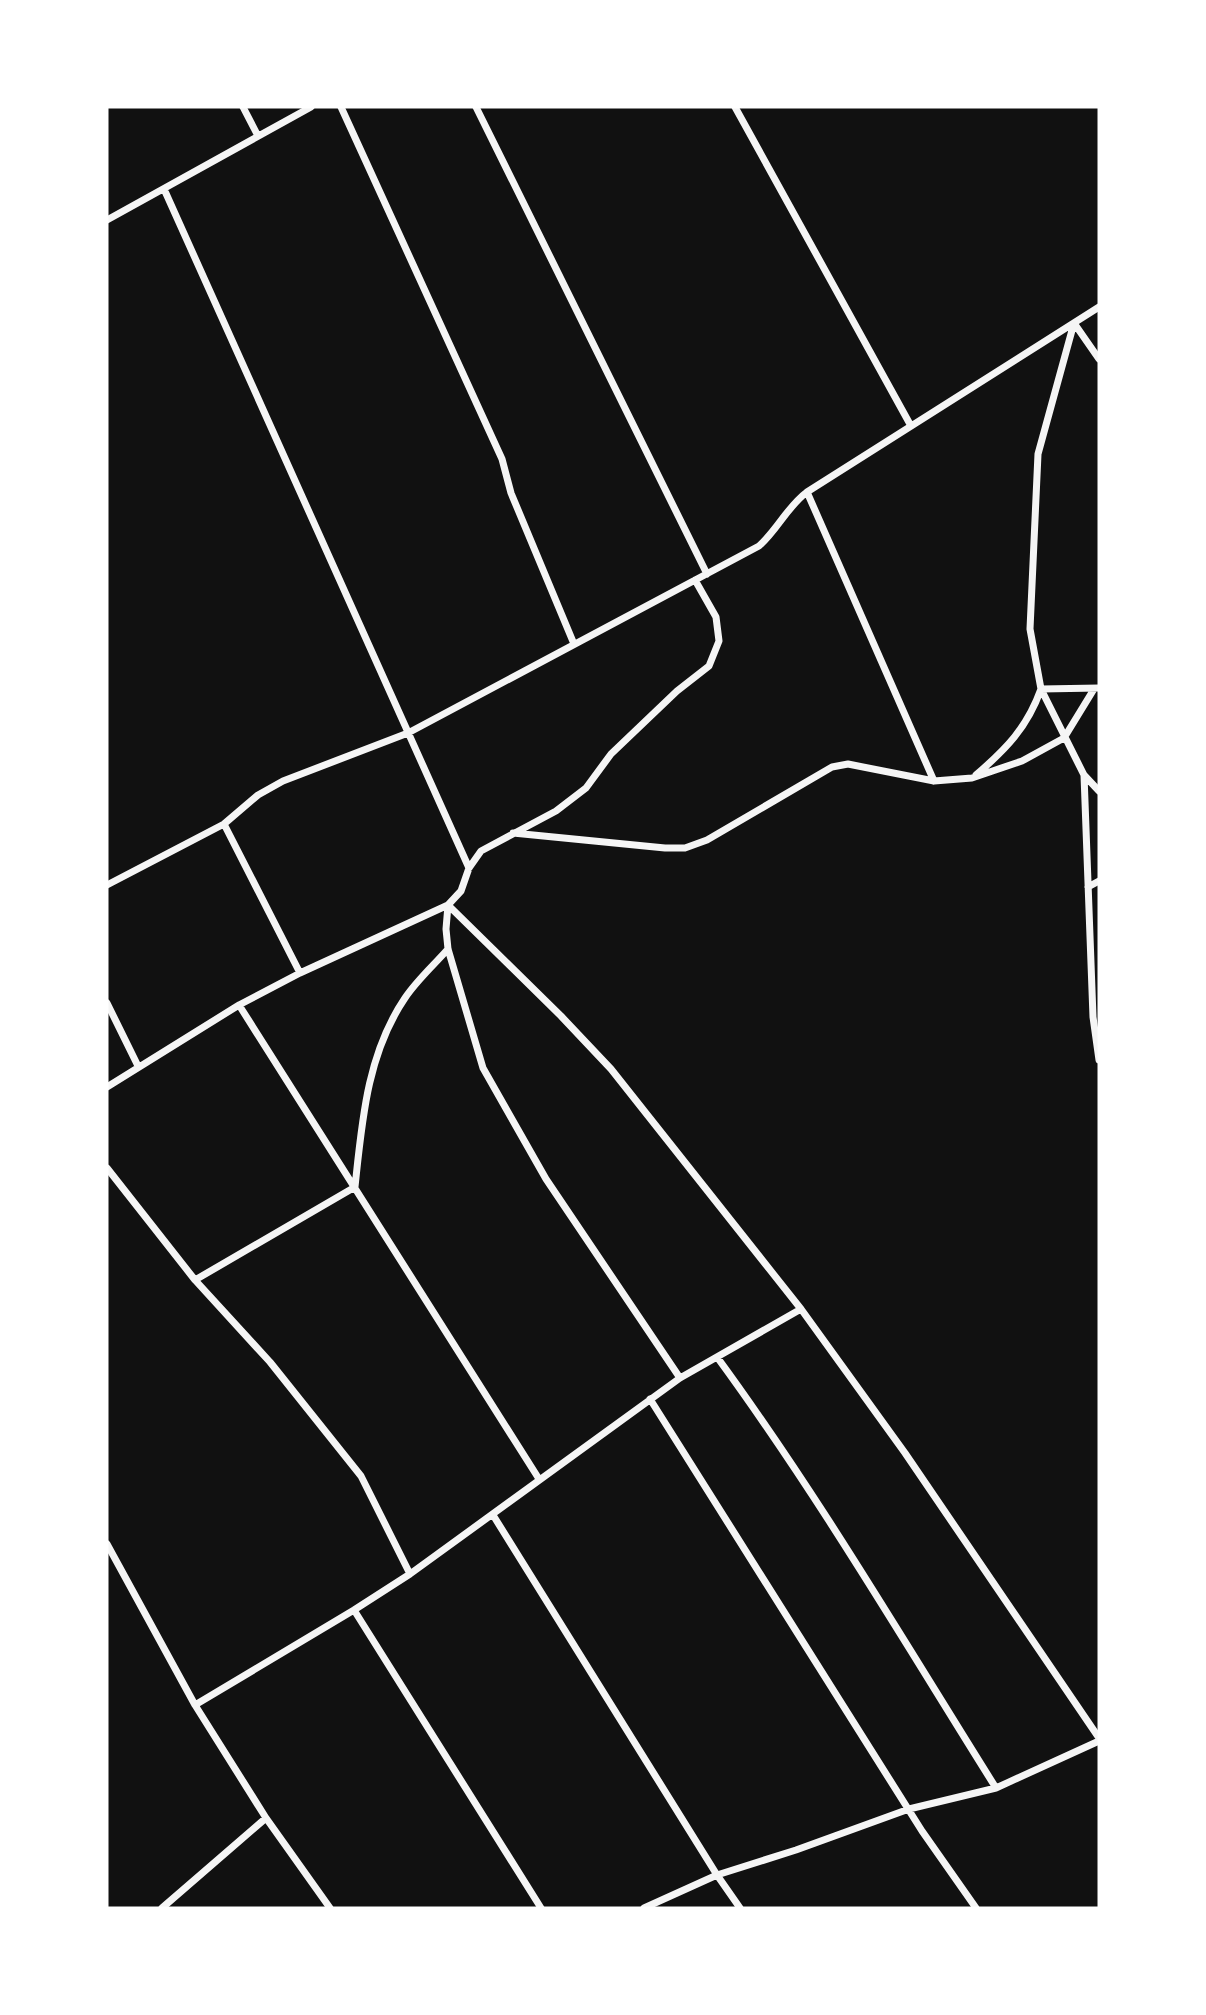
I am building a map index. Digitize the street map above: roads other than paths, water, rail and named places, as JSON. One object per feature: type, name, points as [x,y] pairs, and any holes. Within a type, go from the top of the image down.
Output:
[{"type":"street","points":[[243,107],[258,136]]},
{"type":"street","points":[[107,220],[311,107]]},
{"type":"street","points":[[341,107],[502,459],[511,493],[575,644]]},
{"type":"street","points":[[476,107],[707,574]]},
{"type":"street","points":[[735,107],[911,426]]},
{"type":"street","points":[[164,189],[469,868]]},
{"type":"street","points":[[107,885],[223,824],[258,796],[283,781],[408,733],[759,546],[774,533],[793,503],[807,492],[1099,307]]},
{"type":"street","points":[[1074,323],[1099,359]]},
{"type":"street","points":[[1074,323],[1038,454],[1030,629],[1041,689],[1084,775],[1099,791]]},
{"type":"street","points":[[807,492],[934,780]]},
{"type":"street","points":[[107,1087],[239,1005],[300,972],[448,905],[461,891],[469,868],[481,851],[556,811],[586,788],[611,754],[677,691],[709,666],[719,641],[716,618],[695,580]]},
{"type":"street","points":[[1041,689],[1097,689]]},
{"type":"street","points":[[972,778],[1008,747],[1032,712],[1041,689]]},
{"type":"street","points":[[513,833],[685,848],[706,841],[832,767],[848,764],[934,780],[972,778],[1022,761],[1064,738],[1097,689]]},
{"type":"street","points":[[1084,775],[1093,1017],[1099,1060]]},
{"type":"street","points":[[223,824],[300,972]]},
{"type":"street","points":[[1088,887],[1099,881]]},
{"type":"street","points":[[448,905],[448,950],[483,1068],[547,1179],[680,1378]]},
{"type":"street","points":[[448,905],[611,1069],[801,1310],[905,1453],[1099,1740],[996,1788],[909,1809],[717,1875],[644,1908]]},
{"type":"street","points":[[355,1187],[364,1104],[380,1044],[406,997],[448,950]]},
{"type":"street","points":[[107,1003],[138,1066]]},
{"type":"street","points":[[239,1005],[539,1479]]},
{"type":"street","points":[[107,1168],[195,1280],[270,1362],[360,1475],[410,1574]]},
{"type":"street","points":[[195,1280],[355,1187]]},
{"type":"street","points":[[195,1704],[355,1610],[410,1574],[680,1378],[801,1310]]},
{"type":"street","points":[[717,1357],[801,1478],[996,1788]]},
{"type":"street","points":[[650,1399],[909,1809],[976,1908]]},
{"type":"street","points":[[493,1515],[740,1908]]},
{"type":"street","points":[[107,1544],[195,1704],[266,1818],[330,1908]]},
{"type":"street","points":[[355,1610],[541,1908]]},
{"type":"street","points":[[162,1908],[266,1818]]}]
